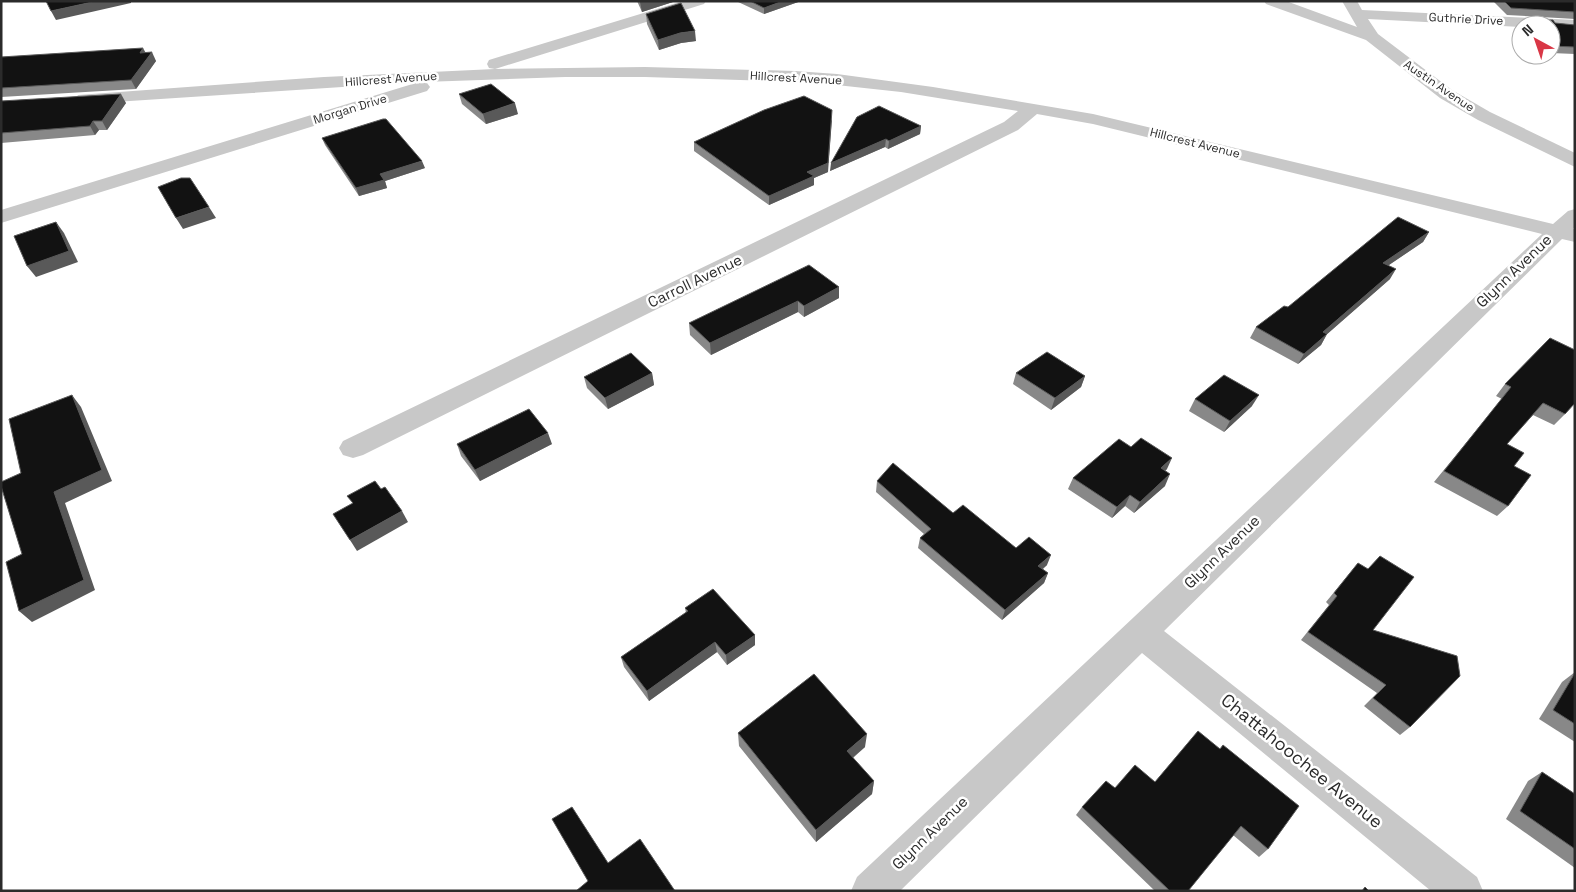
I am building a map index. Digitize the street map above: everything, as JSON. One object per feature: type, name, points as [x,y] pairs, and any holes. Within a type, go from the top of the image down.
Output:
[{"type":"street","name":"Morgan Drive","points":[[1,217],[699,1]]},
{"type":"street","points":[[1271,1],[1372,37]]},
{"type":"street","name":"Austin Avenue","points":[[1354,7],[1372,37],[1446,94],[1484,116],[1575,161]]},
{"type":"street","name":"Guthrie Drive","points":[[1354,7],[1575,25]]},
{"type":"street","name":"Hillcrest Avenue","points":[[68,100],[464,74],[658,71],[835,79],[1033,108],[1162,135],[1481,212],[1568,228]]},
{"type":"street","name":"Carroll Avenue","points":[[353,448],[1011,126],[1033,108]]},
{"type":"street","name":"Glynn Avenue","points":[[871,891],[1140,632],[1568,228]]},
{"type":"street","name":"Chattahoochee Avenue","points":[[1140,632],[1463,891]]},
{"type":"building","points":[[46,1],[97,1],[51,11]]},
{"type":"building","points":[[750,1],[783,1],[764,8]]},
{"type":"building","points":[[1504,1],[1575,1],[1575,12],[1511,8]]},
{"type":"building","points":[[681,3],[695,31],[680,33],[658,40],[646,14]]},
{"type":"building","points":[[1561,24],[1575,25],[1575,47],[1561,46]]},
{"type":"building","points":[[143,48],[140,53],[152,52],[131,80],[1,88],[1,57]]},
{"type":"building","points":[[491,84],[515,103],[483,114],[459,94]]},
{"type":"building","points":[[121,94],[102,121],[93,121],[90,126],[1,133],[1,101]]},
{"type":"building","points":[[804,96],[832,110],[828,163],[807,172],[814,176],[769,196],[694,142],[764,110]]},
{"type":"building","points":[[879,106],[921,126],[889,141],[886,139],[831,163],[857,117]]},
{"type":"building","points":[[386,119],[422,161],[380,174],[384,180],[356,188],[322,138]]},
{"type":"building","points":[[181,178],[190,178],[209,207],[176,218],[158,187]]},
{"type":"building","points":[[1398,217],[1429,232],[1383,263],[1396,269],[1323,332],[1327,334],[1304,354],[1256,327],[1284,306],[1288,307]]},
{"type":"building","points":[[56,222],[69,251],[27,266],[14,236]]},
{"type":"building","points":[[809,265],[839,287],[804,306],[798,301],[710,343],[689,323]]},
{"type":"building","points":[[1550,338],[1575,350],[1575,403],[1565,414],[1543,403],[1507,444],[1524,453],[1514,466],[1531,475],[1508,506],[1444,471],[1511,387],[1505,384]]},
{"type":"building","points":[[1047,352],[1085,376],[1055,398],[1016,373]]},
{"type":"building","points":[[631,353],[652,373],[605,398],[584,377]]},
{"type":"building","points":[[1224,375],[1259,395],[1230,421],[1195,399]]},
{"type":"building","points":[[72,395],[102,470],[54,492],[84,580],[19,611],[6,562],[22,554],[1,486],[1,482],[21,473],[9,419]]},
{"type":"building","points":[[529,409],[548,433],[475,470],[457,444]]},
{"type":"building","points":[[1141,438],[1172,458],[1161,468],[1170,474],[1140,502],[1130,495],[1117,507],[1073,478],[1119,439],[1131,447]]},
{"type":"building","points":[[893,463],[953,513],[963,505],[1016,548],[1029,537],[1051,555],[1038,566],[1048,573],[1005,610],[920,538],[931,529],[877,481]]},
{"type":"building","points":[[375,481],[381,489],[385,487],[402,511],[350,540],[333,514],[353,503],[347,496]]},
{"type":"building","points":[[1380,556],[1414,577],[1373,630],[1457,656],[1460,676],[1410,727],[1373,698],[1386,685],[1308,632],[1337,596],[1334,593],[1358,563],[1368,569]]},
{"type":"building","points":[[713,589],[755,635],[726,655],[715,642],[647,691],[621,657],[688,611],[685,608]]},
{"type":"building","points":[[1575,673],[1575,724],[1553,710]]},
{"type":"building","points":[[814,674],[867,734],[847,751],[874,781],[816,830],[738,733]]},
{"type":"building","points":[[1198,731],[1220,749],[1223,745],[1299,806],[1268,849],[1241,826],[1188,891],[1170,891],[1082,807],[1106,781],[1115,788],[1135,765],[1155,782]]},
{"type":"building","points":[[1542,772],[1575,794],[1575,849],[1520,811]]},
{"type":"building","points":[[572,807],[608,863],[640,839],[675,891],[576,891],[588,881],[552,819]]}]
